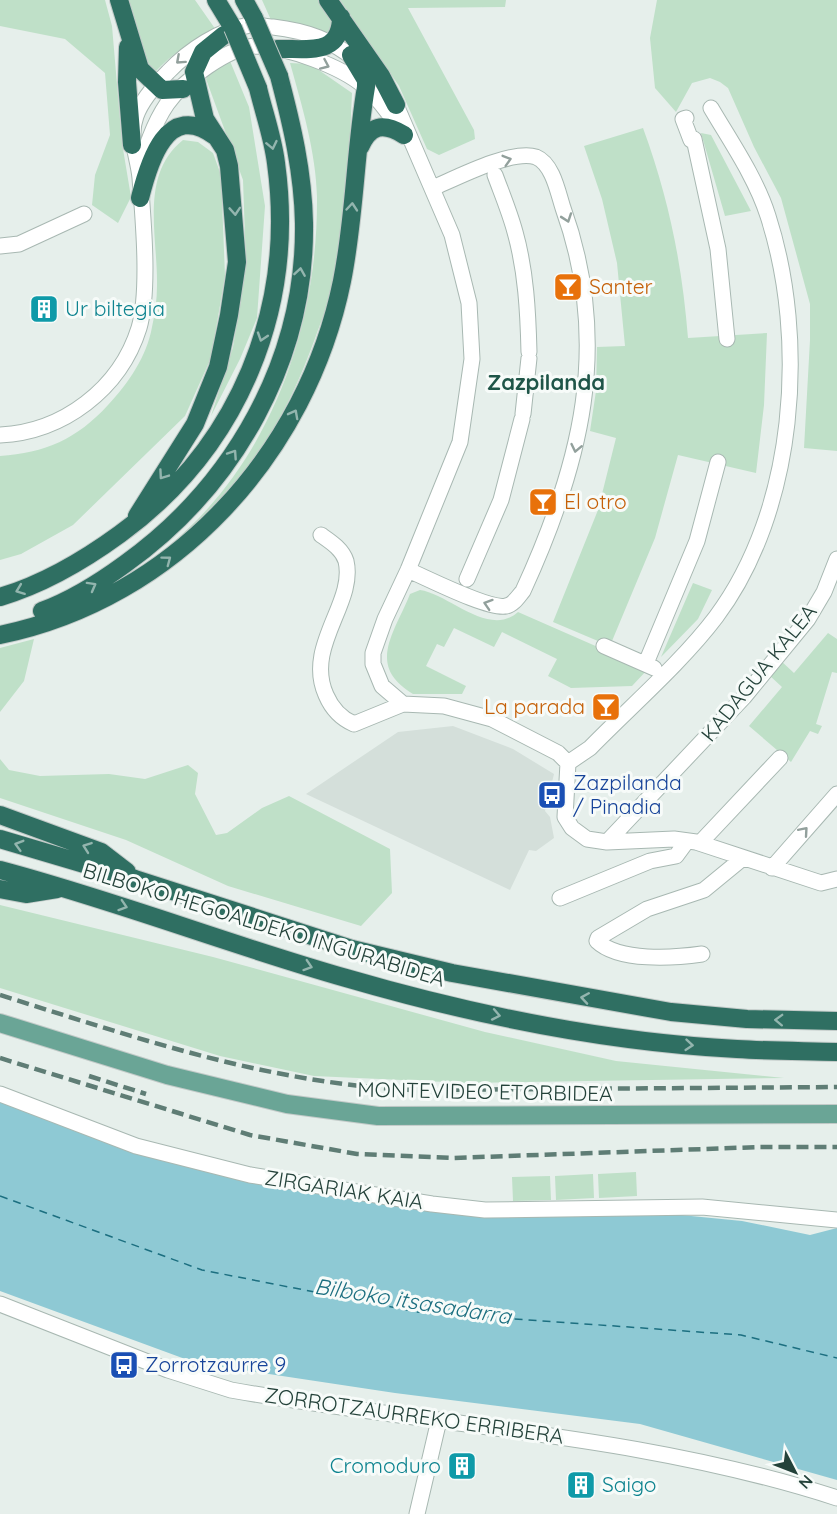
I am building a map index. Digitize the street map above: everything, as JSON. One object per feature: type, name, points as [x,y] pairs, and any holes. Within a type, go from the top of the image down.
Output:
[{"type":"highway","points":[[119,0],[140,69],[162,90],[189,83]]},
{"type":"highway","points":[[0,597],[52,577],[132,525],[162,501],[214,438],[239,400],[269,318],[279,241],[276,162],[258,88],[229,32],[216,0]]},
{"type":"highway","points":[[0,624],[61,604],[103,580],[177,524],[224,468],[248,432],[281,361],[302,264],[304,225],[300,164],[279,76],[244,0]]},
{"type":"highway","points":[[328,0],[381,76],[396,105]]},
{"type":"highway","points":[[277,49],[319,49],[332,42],[341,30],[341,17]]},
{"type":"highway","points":[[132,525],[195,424],[220,357],[237,262],[229,166],[225,150],[205,119],[189,83],[203,52],[229,32]]},
{"type":"highway","points":[[129,39],[127,82],[132,145]]},
{"type":"highway","points":[[0,634],[67,615],[111,595],[159,566],[212,522],[267,459],[308,386],[331,324],[342,280],[366,87],[360,68],[351,55]]},
{"type":"highway","points":[[141,198],[155,150],[168,134],[182,125],[203,127],[215,136]]},
{"type":"highway","points":[[358,152],[366,134],[376,128],[392,128],[408,139]]},
{"type":"highway","points":[[0,815],[101,852],[135,879]]},
{"type":"highway","name":"BILBOKO HEGOALDEKO INGURABIDEA","points":[[0,839],[135,879],[352,949],[452,973],[671,1012],[747,1019],[837,1021]]},
{"type":"highway","name":"BILBOKO HEGOALDEKO INGURABIDEA","points":[[0,870],[67,888],[344,978],[449,1006],[579,1032],[666,1043],[737,1049],[837,1052]]},
{"type":"highway","points":[[0,889],[26,894],[67,888]]},
{"type":"main road","name":"MONTEVIDEO ETORBIDEA","points":[[0,1023],[189,1080],[287,1104],[378,1116],[837,1114]]},
{"type":"street","points":[[0,435],[31,431],[69,416],[110,382],[124,360],[139,327],[144,269],[139,175],[132,145],[136,116],[156,85],[183,56],[209,40],[250,25],[301,30],[332,42],[371,72],[396,105],[408,139],[433,188],[452,235],[464,277],[472,329],[472,358],[460,442],[408,570],[385,619],[373,653],[373,664],[382,686],[403,704]]},
{"type":"street","points":[[139,175],[143,156],[167,104],[189,83],[232,51],[256,46],[296,52],[366,87],[408,139]]},
{"type":"street","points":[[568,763],[590,748],[716,618],[751,556],[771,501],[784,442],[789,389],[790,317],[778,251],[768,213],[757,189],[711,108]]},
{"type":"street","points":[[686,118],[683,119],[690,140],[694,139],[718,249],[728,339]]},
{"type":"street","points":[[408,570],[490,607],[508,606],[515,601],[523,591],[564,496],[576,451],[585,391],[587,351],[584,287],[574,237],[551,172],[538,158],[522,155],[478,169],[433,188]]},
{"type":"street","points":[[467,579],[501,500],[522,416],[529,355],[528,303],[520,256],[515,233],[495,175]]},
{"type":"street","points":[[0,246],[19,244],[84,214]]},
{"type":"street","points":[[604,646],[651,666],[697,541],[718,464]]},
{"type":"street","points":[[321,535],[341,550],[346,562],[347,579],[320,662],[319,677],[332,709],[354,724],[403,704],[444,706],[492,719],[558,753],[568,763],[569,784],[564,804],[566,822],[587,839],[608,842],[693,842],[820,883],[837,879]]},
{"type":"street","name":"KADAGUA KALEA","points":[[608,842],[744,697],[808,619],[824,592],[837,560]]},
{"type":"street","points":[[560,898],[650,861],[676,856],[780,758]]},
{"type":"street","points":[[772,868],[837,794]]},
{"type":"street","points":[[702,954],[676,958],[633,956],[597,941],[598,938],[646,909],[704,890],[743,858]]},
{"type":"street","name":"ZIRGARIAK KAIA","points":[[0,1094],[136,1146],[250,1176],[485,1210],[702,1207],[837,1220]]},
{"type":"street","name":"ZORROTZAURREKO ERRIBERA","points":[[0,1304],[210,1384],[292,1401],[439,1419],[681,1456],[800,1486],[837,1498]]},
{"type":"street","points":[[417,1514],[439,1419]]},
{"type":"shaded area","points":[[453,726],[513,749],[554,774],[545,811],[550,817],[554,838],[536,851],[529,850],[510,890],[306,794],[398,732]]},
{"type":"green space","points":[[0,0],[105,0],[112,26],[122,143],[131,197],[118,223],[92,205],[95,175],[110,135],[105,73],[65,39],[0,26]]},
{"type":"green space","points":[[126,0],[195,0],[216,30],[183,48],[155,72],[145,62]]},
{"type":"green space","points":[[262,0],[319,0],[335,21],[331,37],[271,20]]},
{"type":"green space","points":[[340,0],[506,0],[505,7],[408,8],[474,130],[475,139],[439,155],[427,149],[399,86]]},
{"type":"green space","points":[[657,0],[837,0],[837,451],[804,448],[810,304],[781,198],[754,147],[728,88],[710,78],[692,83],[676,112],[655,88],[650,38]]},
{"type":"green space","points":[[230,61],[249,107],[265,206],[257,318],[240,359],[211,416],[233,347],[246,265],[243,180],[206,79],[210,73]]},
{"type":"green space","points":[[290,63],[310,64],[352,93],[346,210],[334,285],[290,398],[256,456],[213,507],[158,556],[198,519],[227,486],[251,449],[272,410],[289,370],[301,327],[316,241],[317,197],[311,146]]},
{"type":"green space","points":[[643,128],[660,180],[673,232],[688,338],[767,333],[764,405],[756,473],[678,455],[655,538],[612,641],[605,644],[553,622],[598,510],[616,438],[590,431],[596,391],[597,347],[625,346],[617,263],[602,199],[584,146]]},
{"type":"green space","points":[[701,133],[711,135],[751,211],[725,216]]},
{"type":"green space","points":[[183,140],[198,142],[213,153],[221,175],[225,276],[211,358],[185,416],[73,525],[21,554],[0,560],[0,456],[46,448],[84,427],[123,388],[146,348],[157,296],[154,228],[156,189],[169,154]]},
{"type":"green space","points":[[693,583],[712,590],[698,619],[661,657]]},
{"type":"green space","points":[[420,590],[482,618],[507,619],[518,612],[648,669],[632,686],[571,688],[548,676],[557,659],[502,632],[494,647],[454,628],[444,647],[437,644],[426,666],[466,686],[462,694],[413,694],[390,672],[387,661],[392,636],[410,594]]},
{"type":"green space","points":[[828,633],[837,639],[837,673],[832,672],[816,724],[822,726],[818,734],[810,731],[791,762],[749,726],[782,687],[769,675],[780,660],[794,673]]},
{"type":"green space","points":[[34,639],[24,681],[0,712],[0,648]]},
{"type":"green space","points":[[0,759],[9,770],[40,776],[109,774],[145,779],[188,765],[198,773],[195,794],[216,835],[227,833],[262,808],[289,796],[390,849],[392,893],[361,926],[228,886],[126,840],[0,798]]},
{"type":"green space","points":[[0,905],[213,957],[485,1032],[616,1061],[784,1078],[468,1083],[314,1076],[220,1056],[0,988]]},
{"type":"green space","points":[[636,1172],[637,1196],[599,1198],[598,1174]]},
{"type":"green space","points":[[593,1174],[594,1198],[556,1200],[555,1176]]},
{"type":"green space","points":[[550,1176],[551,1200],[513,1201],[512,1177]]},
{"type":"water","name":"Bilboko itsasadarra","points":[[0,1099],[99,1139],[331,1191],[608,1213],[681,1215],[742,1221],[810,1235],[837,1228],[837,1480],[640,1424],[395,1393],[196,1363],[0,1291]]},
{"type":"ferry route","points":[[0,1196],[202,1270],[417,1312],[741,1335],[837,1358]]},
{"type":"railway","points":[[0,995],[203,1056],[305,1078],[358,1086],[412,1090],[837,1087]]},
{"type":"railway","points":[[0,1058],[250,1135],[357,1154],[453,1158],[760,1147],[837,1147]]},
{"type":"railway","points":[[89,1076],[146,1094]]},
{"type":"place","name":"Santer","points":[[568,287]]},
{"type":"place","name":"Ur biltegia","points":[[44,309]]},
{"type":"place","name":"El otro","points":[[543,502]]},
{"type":"place","name":"La parada","points":[[606,707]]},
{"type":"place","name":"Zazpilanda / Pinadia","points":[[552,795]]},
{"type":"place","name":"Zorrotzaurre 9","points":[[124,1365]]},
{"type":"place","name":"Cromoduro","points":[[462,1466]]},
{"type":"place","name":"Saigo","points":[[581,1485]]},
{"type":"district","name":"Zazpilanda","points":[[546,382]]}]
